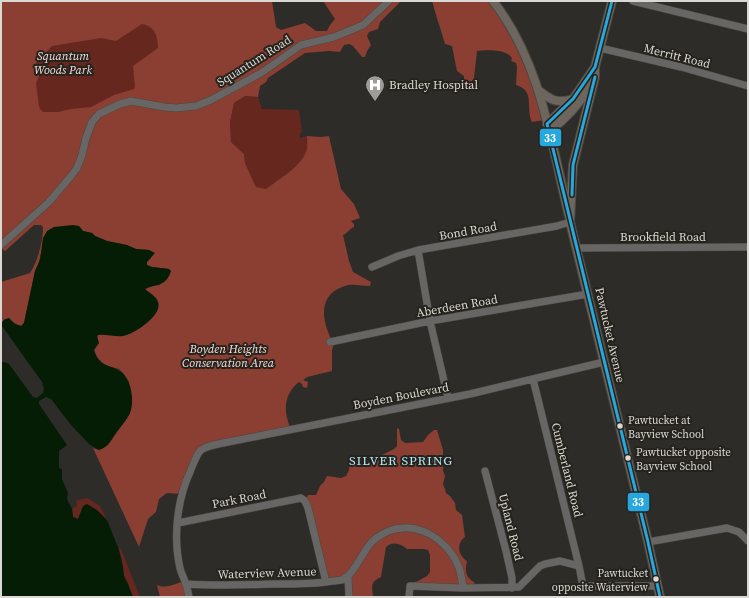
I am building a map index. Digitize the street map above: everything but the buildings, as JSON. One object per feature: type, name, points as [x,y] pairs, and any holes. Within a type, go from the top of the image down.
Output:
[{"type":"main road","points":[[493,1],[508,23],[520,45],[538,90],[570,222]]},
{"type":"main road","name":"Pawtucket Avenue","points":[[612,1],[595,67],[595,77],[573,165],[570,222],[660,597]]},
{"type":"main road","name":"Pawtucket Avenue","points":[[548,128],[573,99],[595,67]]},
{"type":"main road","name":"Pawtucket Avenue","points":[[548,128],[567,117],[582,100],[595,77]]},
{"type":"main road","points":[[538,90],[548,98],[555,101],[563,102],[573,99]]},
{"type":"street","name":"Squantum Road","points":[[1,245],[49,202],[77,168],[92,122],[99,114],[120,104],[131,101],[176,108],[196,106],[211,100],[261,72],[301,45],[334,37],[363,25],[389,1]]},
{"type":"street","points":[[633,1],[748,29]]},
{"type":"street","name":"Merritt Road","points":[[600,48],[681,67],[748,86]]},
{"type":"street","name":"Bond Road","points":[[372,267],[398,256],[418,250],[557,226],[570,222]]},
{"type":"street","name":"Brookfield Road","points":[[577,248],[748,247]]},
{"type":"street","points":[[418,250],[430,321],[448,398]]},
{"type":"street","name":"Aberdeen Road","points":[[330,342],[430,321],[588,294]]},
{"type":"street","name":"Boyden Boulevard","points":[[178,523],[181,492],[201,450],[222,444],[470,394],[604,362]]},
{"type":"street","name":"Cumberland Road","points":[[533,379],[579,566]]},
{"type":"street","name":"Upland Road","points":[[485,471],[506,551],[512,578],[512,588]]},
{"type":"street","name":"Park Road","points":[[178,523],[301,498],[305,500],[326,582]]},
{"type":"street","points":[[178,523],[178,554],[180,567],[189,597]]},
{"type":"street","points":[[349,597],[348,577],[367,548],[375,539],[394,529],[413,528],[423,530],[443,542],[452,553],[458,566],[463,588]]},
{"type":"street","points":[[648,542],[727,528],[739,532],[748,541]]},
{"type":"street","points":[[409,597],[410,586],[463,588],[519,587],[540,566],[560,561],[579,566],[584,586],[657,586]]},
{"type":"street","name":"Waterview Avenue","points":[[186,584],[314,584],[341,580],[348,577]]},
{"type":"green space","name":"Squantum Woods Park","points":[[1,1],[246,1],[1,238]]},
{"type":"green space","name":"Boyden Heights Conservation Area","points":[[1,1],[272,1],[276,27],[281,30],[305,23],[316,31],[327,31],[335,19],[323,1],[401,1],[380,22],[378,29],[369,32],[367,36],[371,45],[365,57],[362,57],[353,46],[349,44],[344,45],[340,52],[329,51],[305,53],[268,78],[266,82],[260,86],[258,97],[245,96],[234,103],[230,122],[231,142],[244,154],[245,163],[256,187],[266,189],[299,163],[306,152],[307,136],[329,136],[341,189],[354,204],[360,218],[351,221],[354,224],[354,227],[343,235],[349,261],[353,272],[371,282],[370,286],[349,285],[338,289],[331,294],[326,301],[324,318],[334,344],[332,350],[332,371],[307,377],[303,380],[308,382],[307,388],[303,387],[299,382],[290,392],[286,403],[286,414],[290,427],[209,448],[199,455],[182,494],[167,493],[159,499],[156,512],[148,519],[139,547],[93,448],[100,449],[108,445],[130,413],[129,382],[119,369],[104,365],[97,357],[94,350],[98,335],[102,334],[153,295],[145,289],[151,286],[160,285],[169,269],[147,265],[147,262],[151,258],[149,250],[136,249],[107,241],[95,236],[92,233],[83,231],[79,226],[42,250],[35,271],[24,323],[21,326],[5,319],[2,322],[2,326],[1,282],[30,273],[40,251],[43,227],[41,225],[34,225],[5,251],[1,248]],"holes":[[[142,24],[146,25],[155,33],[158,48],[133,66],[134,89],[114,95],[91,107],[58,112],[43,112],[40,109],[36,83],[39,76],[34,65],[52,46],[101,38],[116,41]]]},
{"type":"green space","points":[[432,1],[493,1],[519,42],[544,120],[532,122],[529,111],[528,95],[526,91],[516,85],[516,63],[511,61],[512,58],[505,53],[485,50],[477,51],[474,78],[468,87],[465,85],[464,76],[457,71],[452,46],[445,44]]},
{"type":"green space","points":[[245,96],[258,97],[262,109],[299,110],[302,132],[300,133],[300,138],[307,136],[307,151],[300,162],[266,189],[256,187],[245,163],[244,154],[231,142],[230,122],[234,103]]},
{"type":"green space","points":[[397,428],[399,429],[401,440],[405,443],[423,442],[428,435],[434,430],[437,430],[443,450],[443,471],[445,476],[443,484],[446,493],[455,503],[456,510],[462,515],[465,537],[460,543],[459,549],[464,559],[467,561],[467,576],[474,582],[476,587],[451,591],[437,591],[408,584],[427,576],[430,572],[430,555],[428,550],[407,549],[402,545],[394,543],[386,547],[381,577],[372,585],[373,597],[349,597],[349,584],[326,583],[305,500],[308,495],[316,495],[327,476],[341,478],[346,476],[349,470],[350,461],[356,464],[368,464],[378,461],[382,455],[394,449],[397,446]]},
{"type":"green space","points":[[87,498],[100,506],[107,520],[91,506],[81,512],[78,519],[73,517],[72,509],[77,506],[76,501]]},
{"type":"green space","points":[[119,549],[121,549],[140,597],[133,597],[124,576]]},
{"type":"green space","points":[[184,581],[189,597],[160,597],[157,585],[174,585]]},
{"type":"shaded area","points":[[73,225],[79,226],[83,231],[92,233],[95,236],[107,241],[127,245],[136,249],[149,250],[155,253],[147,262],[147,265],[169,269],[171,271],[167,280],[161,284],[145,289],[156,298],[158,302],[156,313],[152,318],[134,332],[123,336],[97,336],[99,343],[94,350],[97,357],[100,361],[123,374],[129,383],[132,396],[132,405],[129,416],[107,445],[99,450],[89,444],[71,425],[51,399],[46,397],[39,401],[39,404],[67,445],[59,451],[59,468],[62,469],[62,479],[68,493],[67,499],[72,509],[73,517],[78,519],[83,506],[87,504],[97,510],[107,520],[119,550],[124,576],[133,597],[1,597],[1,362],[9,364],[33,397],[37,398],[43,393],[44,389],[42,382],[2,324],[4,320],[9,318],[15,324],[21,326],[24,323],[35,271],[40,260],[43,238],[47,231],[54,227]]},
{"type":"transit line","name":"33","points":[[612,1],[595,67],[573,99],[547,124],[660,597]]},
{"type":"transit line","name":"33","points":[[572,195],[573,165],[595,77]]},
{"type":"place","name":"Bradley Hospital","points":[[375,102]]},
{"type":"place","name":"Pawtucket at Bayview School","points":[[620,426]]},
{"type":"place","name":"Pawtucket opposite Bayview School","points":[[628,458]]},
{"type":"place","name":"Pawtucket opposite Waterview","points":[[656,579]]},
{"type":"district","name":"SILVER SPRING","points":[[401,460]]}]
